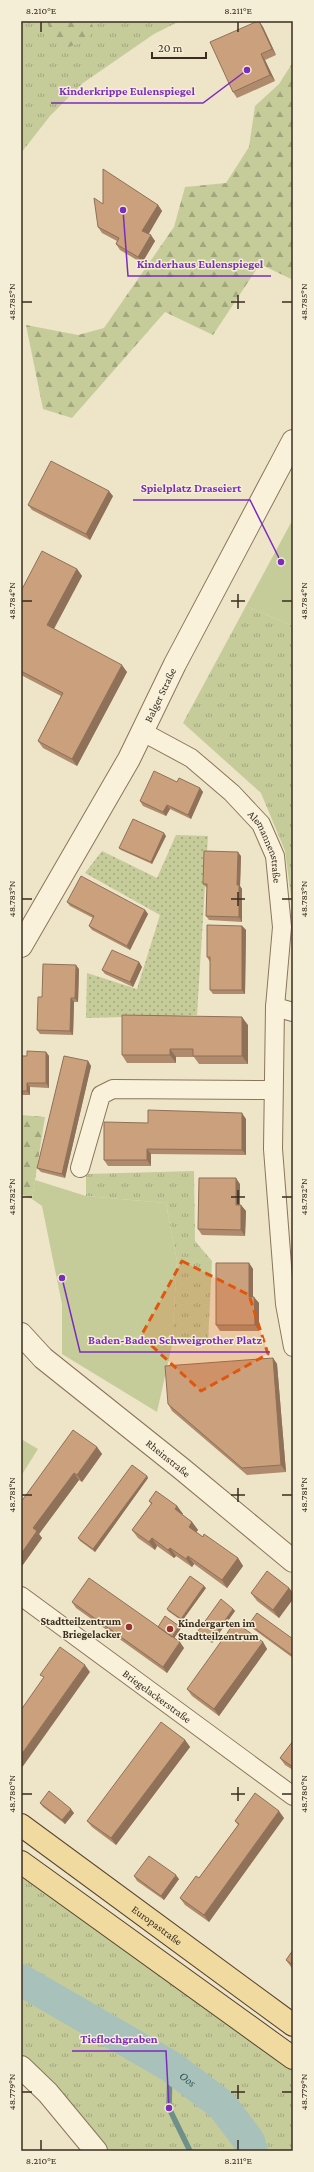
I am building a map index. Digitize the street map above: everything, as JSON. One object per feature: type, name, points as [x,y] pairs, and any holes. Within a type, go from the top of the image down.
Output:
[{"type":"main road","name":"Europastraße","points":[[21,1825],[293,2025]]},
{"type":"main road","points":[[21,1862],[293,2058]]},
{"type":"street","name":"Balger Straße","points":[[21,946],[129,759],[175,664],[293,441]]},
{"type":"street","name":"Alemannenstraße","points":[[141,732],[191,758],[232,793],[260,824],[275,856],[282,927],[275,1007],[273,1148],[279,1251],[285,1304],[293,1347]]},
{"type":"street","points":[[275,1007],[293,1012]]},
{"type":"street","points":[[80,1168],[101,1095],[113,1090],[273,1090]]},
{"type":"street","name":"Rheinstraße","points":[[21,1334],[43,1358],[182,1469],[293,1561]]},
{"type":"street","name":"Rheinstraße","points":[[21,1350],[43,1358]]},
{"type":"street","name":"Briegelackerstraße","points":[[21,1596],[293,1796]]},
{"type":"street","points":[[21,2067],[48,2093],[96,2151]]},
{"type":"highlighted area","points":[[182,1261],[249,1295],[268,1354],[201,1391],[141,1336]]},
{"type":"green space","points":[[21,21],[180,21],[154,34],[83,83],[50,116],[21,153]]},
{"type":"green space","points":[[47,21],[91,21],[93,27],[88,40],[69,47],[52,39]]},
{"type":"green space","points":[[293,62],[293,280],[260,264],[213,335],[165,312],[72,418],[43,409],[26,325],[78,335],[104,328],[174,227],[185,187],[226,183],[249,147],[255,106],[279,84]]},
{"type":"green space","points":[[293,519],[293,626],[246,606]]},
{"type":"green space","points":[[246,606],[293,626],[293,912],[285,851],[261,793],[183,723]]},
{"type":"green space","points":[[176,835],[208,836],[197,1015],[86,1018],[87,973],[137,989],[160,915],[85,873],[102,851],[157,878]]},
{"type":"green space","points":[[21,1115],[45,1117],[32,1199],[21,1194]]},
{"type":"green space","points":[[194,1171],[195,1241],[212,1261],[208,1343],[172,1345],[177,1261],[166,1203],[86,1196],[86,1174]]},
{"type":"green space","points":[[35,1180],[86,1196],[166,1203],[177,1261],[172,1345],[157,1412],[62,1354],[62,1304],[42,1206],[32,1199]]},
{"type":"green space","points":[[21,1439],[38,1449],[21,1476]]},
{"type":"green space","points":[[21,1874],[293,2069],[293,2151],[96,2151],[21,2067]]},
{"type":"building","points":[[258,21],[272,49],[261,54],[270,75],[233,92],[210,42]]},
{"type":"building","points":[[103,169],[158,205],[142,231],[151,235],[138,257],[116,244],[119,238],[98,227],[94,198],[103,204]]},
{"type":"building","points":[[51,461],[109,491],[86,534],[28,505]]},
{"type":"building","points":[[42,551],[77,569],[47,625],[122,665],[72,759],[38,741],[63,693],[21,671],[21,591]]},
{"type":"building","points":[[154,771],[177,782],[179,778],[200,788],[188,815],[167,805],[163,812],[140,801]]},
{"type":"building","points":[[133,819],[164,833],[151,862],[119,848]]},
{"type":"building","points":[[204,851],[238,852],[237,885],[239,885],[239,917],[206,916],[207,884],[203,884]]},
{"type":"building","points":[[81,876],[145,910],[127,946],[89,926],[94,916],[67,902]]},
{"type":"building","points":[[207,925],[242,926],[242,990],[210,990],[210,957],[207,957]]},
{"type":"building","points":[[112,950],[139,962],[130,982],[102,970]]},
{"type":"building","points":[[43,964],[76,965],[75,998],[71,998],[70,1031],[37,1030],[38,997],[42,997]]},
{"type":"building","points":[[122,1015],[242,1017],[242,1056],[193,1056],[193,1049],[170,1049],[170,1055],[122,1055]]},
{"type":"building","points":[[27,1051],[46,1052],[46,1083],[27,1083],[27,1091],[21,1091],[21,1056],[27,1056]]},
{"type":"building","points":[[64,1056],[88,1061],[62,1174],[37,1168]]},
{"type":"building","points":[[148,1110],[242,1113],[242,1150],[147,1149],[147,1160],[104,1160],[104,1122],[148,1123]]},
{"type":"building","points":[[199,1178],[236,1178],[236,1205],[241,1205],[241,1230],[198,1229]]},
{"type":"building","points":[[216,1263],[249,1263],[249,1297],[254,1297],[255,1325],[216,1325]]},
{"type":"building","points":[[273,1358],[281,1465],[242,1468],[168,1404],[165,1366]]},
{"type":"building","points":[[73,1430],[97,1447],[77,1475],[74,1473],[33,1528],[37,1531],[21,1554],[21,1502]]},
{"type":"building","points":[[132,1465],[147,1476],[93,1549],[78,1538]]},
{"type":"building","points":[[156,1491],[177,1506],[175,1509],[192,1522],[189,1527],[203,1537],[204,1534],[238,1558],[222,1580],[188,1556],[186,1559],[170,1548],[168,1550],[152,1538],[149,1542],[132,1530],[152,1503],[149,1501]]},
{"type":"building","points":[[267,1571],[289,1588],[273,1610],[251,1593]]},
{"type":"building","points":[[190,1576],[204,1586],[181,1619],[167,1609]]},
{"type":"building","name":"Stadtteilzentrum Briegelacker","points":[[89,1578],[180,1642],[163,1667],[72,1602]]},
{"type":"building","points":[[221,1599],[233,1609],[211,1640],[198,1631]]},
{"type":"building","points":[[257,1613],[293,1639],[293,1656],[249,1624]]},
{"type":"building","name":"Kindergarten im Stadtteilzentrum","points":[[165,1616],[179,1626],[172,1637],[158,1627]]},
{"type":"building","points":[[235,1622],[263,1642],[214,1709],[187,1689]]},
{"type":"building","points":[[60,1647],[85,1665],[21,1755],[21,1710],[44,1677],[40,1675]]},
{"type":"building","points":[[161,1722],[185,1740],[111,1838],[87,1821]]},
{"type":"building","points":[[293,1741],[293,1767],[280,1758]]},
{"type":"building","points":[[49,1791],[71,1809],[62,1820],[40,1803]]},
{"type":"building","points":[[255,1793],[279,1811],[204,1915],[180,1898],[196,1876],[199,1878],[239,1824],[235,1821]]},
{"type":"building","points":[[149,1856],[176,1875],[161,1896],[134,1876]]},
{"type":"building","points":[[293,1950],[293,1965],[286,1960]]},
{"type":"waterway","name":"Oos","points":[[21,1980],[170,2066],[222,2105],[249,2141],[252,2151]]},
{"type":"waterway","points":[[170,2066],[169,2108],[190,2151]]},
{"type":"place","name":"Kinderkrippe Eulenspiegel","points":[[247,70]]},
{"type":"place","name":"Kinderhaus Eulenspiegel","points":[[123,210]]},
{"type":"place","name":"Spielplatz Draseiert","points":[[281,562]]},
{"type":"place","name":"Baden-Baden Schweigrother Platz","points":[[62,1278]]},
{"type":"place","name":"Stadtteilzentrum Briegelacker","points":[[129,1627]]},
{"type":"place","name":"Kindergarten im Stadtteilzentrum","points":[[170,1629]]},
{"type":"place","name":"Tieflochgraben","points":[[169,2108]]}]
